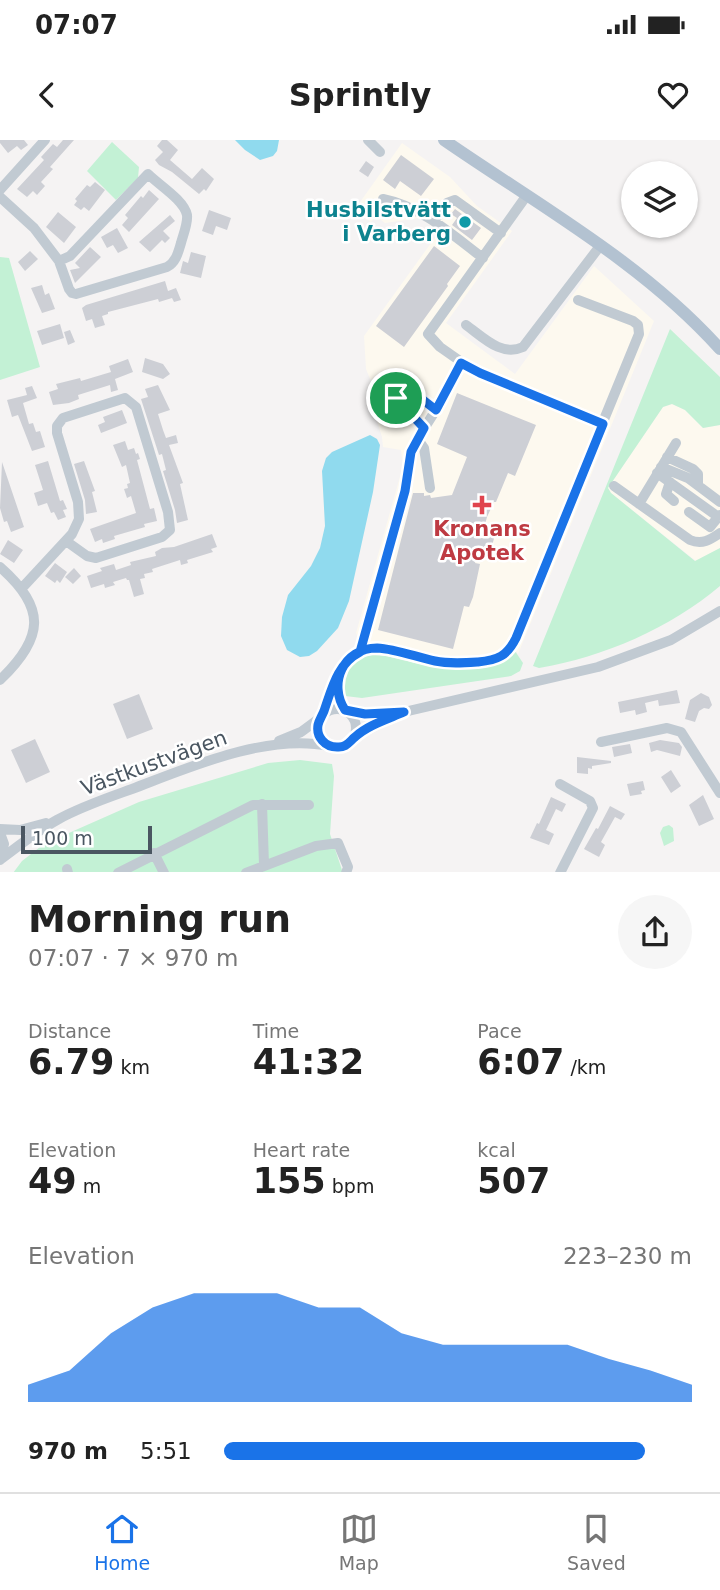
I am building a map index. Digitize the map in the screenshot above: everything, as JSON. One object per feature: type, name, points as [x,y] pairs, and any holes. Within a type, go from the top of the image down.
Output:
[{"type":"main road","points":[[444,140],[600,246],[692,319],[720,349]]},
{"type":"street","points":[[0,190],[45,140]]},
{"type":"street","points":[[368,140],[380,152]]},
{"type":"street","points":[[0,197],[34,228],[59,261],[72,293],[90,291],[172,264],[178,254],[187,214],[148,174],[70,256],[59,261]]},
{"type":"street","points":[[527,195],[428,334],[461,363],[480,373],[603,424]]},
{"type":"street","points":[[383,199],[413,207],[483,258]]},
{"type":"street","points":[[434,221],[447,203],[455,200],[501,233]]},
{"type":"street","points":[[466,325],[496,346],[511,350],[523,347],[600,246]]},
{"type":"street","points":[[329,746],[323,742],[318,732],[322,715],[331,688],[340,672],[349,659],[360,652],[380,649],[458,663],[489,660],[506,654],[516,638],[639,334],[640,328],[633,321],[578,300]]},
{"type":"street","points":[[360,652],[405,491],[411,452],[461,363]]},
{"type":"street","points":[[424,428],[396,398],[405,386],[436,410]]},
{"type":"street","points":[[22,588],[76,527],[79,512],[57,426],[63,418],[125,398],[136,407],[168,512],[170,530],[162,537],[96,558],[88,556],[66,541]]},
{"type":"street","points":[[417,438],[424,448],[430,488]]},
{"type":"street","points":[[639,503],[676,443]]},
{"type":"street","points":[[662,466],[670,482],[719,516],[710,527],[689,512]]},
{"type":"street","points":[[662,466],[693,469],[698,474],[698,484],[720,502]]},
{"type":"street","points":[[670,482],[666,494],[674,500]]},
{"type":"street","points":[[614,486],[690,540],[705,542],[720,533]]},
{"type":"street","points":[[0,567],[22,588],[33,610],[35,625],[28,647],[0,680]]},
{"type":"street","name":"Västkustvägen","points":[[694,627],[720,604]]},
{"type":"street","name":"Västkustvägen","points":[[0,831],[20,830],[57,820],[191,768],[265,747],[301,732],[331,709],[365,714],[404,712],[598,667],[647,651],[720,611]]},
{"type":"street","points":[[340,672],[338,693],[346,711],[356,723],[354,737]]},
{"type":"street","name":"Västkustvägen","points":[[265,747],[303,742],[343,747],[354,737],[404,712]]},
{"type":"street","points":[[601,741],[667,728],[681,732],[720,793]]},
{"type":"street","points":[[560,784],[590,801],[593,808],[561,872]]},
{"type":"street","points":[[262,804],[264,865]]},
{"type":"street","points":[[120,872],[253,805],[309,805]]},
{"type":"street","name":"Västkustvägen","points":[[0,860],[57,820]]},
{"type":"street","points":[[0,831],[4,848],[0,860]]},
{"type":"street","points":[[248,872],[316,846],[338,843],[347,870]]},
{"type":"street","points":[[154,853],[164,872]]},
{"type":"shaded area","points":[[402,143],[450,177],[477,206],[512,231],[446,323],[515,374],[594,266],[654,321],[518,654],[516,651],[504,663],[488,667],[454,670],[368,655],[356,633],[403,466],[401,450],[383,447],[374,411],[373,386],[366,369],[364,336],[439,232],[420,218],[385,223],[376,216],[371,222],[358,212],[358,205]]},
{"type":"shaded area","points":[[672,404],[685,410],[703,428],[720,425],[720,548],[696,561],[608,488],[663,407]]},
{"type":"green space","points":[[112,142],[139,167],[138,178],[116,200],[87,171]]},
{"type":"green space","points":[[0,257],[9,258],[40,367],[0,380]]},
{"type":"green space","points":[[670,329],[720,377],[720,425],[703,428],[685,410],[672,404],[663,407],[608,488],[695,561],[720,548],[720,586],[680,615],[635,639],[563,663],[539,668],[533,666]]},
{"type":"green space","points":[[515,651],[523,663],[520,671],[511,676],[362,698],[345,696],[343,689],[350,668],[361,658],[368,656],[383,656],[442,668],[469,669],[499,664]]},
{"type":"green space","points":[[300,760],[332,764],[334,776],[330,834],[345,872],[14,872],[22,861],[44,844],[139,802],[268,763]]},
{"type":"green space","points":[[669,825],[673,828],[674,841],[664,846],[660,833],[663,827]]},
{"type":"water","points":[[235,140],[279,140],[273,156],[260,160]]},
{"type":"water","points":[[370,435],[377,439],[380,445],[373,492],[349,601],[338,628],[317,651],[300,657],[287,650],[281,636],[282,617],[288,595],[311,566],[320,548],[325,526],[322,471],[326,458],[332,452]]},
{"type":"building","points":[[0,140],[24,140],[28,145],[21,150],[17,146],[8,153]]},
{"type":"building","points":[[63,140],[74,140],[50,167],[53,169],[41,182],[45,186],[37,195],[33,191],[27,197],[17,189],[44,160],[41,157],[53,144],[57,147]]},
{"type":"building","points":[[162,140],[167,140],[178,150],[170,160],[192,179],[202,168],[214,179],[206,191],[204,189],[199,194],[159,165],[155,160],[163,152],[157,146]]},
{"type":"building","points":[[401,155],[434,179],[421,196],[400,181],[395,189],[383,180]]},
{"type":"building","points":[[366,161],[374,167],[368,177],[359,171]]},
{"type":"building","points":[[95,182],[105,190],[89,211],[84,207],[81,210],[74,205],[77,201],[75,199],[87,185],[90,187]]},
{"type":"building","points":[[149,190],[159,199],[129,232],[122,225],[128,218],[125,215]]},
{"type":"building","name":"Husbilstvätt i Varberg","points":[[455,209],[481,228],[472,240],[452,225],[457,218],[451,214]]},
{"type":"building","points":[[209,210],[231,218],[227,230],[216,226],[213,235],[202,231]]},
{"type":"building","points":[[58,212],[76,227],[64,243],[46,227]]},
{"type":"building","points":[[170,215],[175,221],[163,231],[170,238],[165,243],[162,240],[150,252],[139,242]]},
{"type":"building","points":[[117,228],[128,248],[118,253],[113,245],[107,248],[101,237]]},
{"type":"building","points":[[434,246],[460,266],[404,347],[376,326]]},
{"type":"building","points":[[90,247],[101,257],[75,283],[70,270],[80,268],[75,263]]},
{"type":"building","points":[[30,251],[38,259],[25,271],[18,262]]},
{"type":"building","points":[[191,252],[206,256],[201,278],[180,273],[183,261],[188,263]]},
{"type":"building","points":[[165,281],[168,291],[176,288],[181,300],[174,302],[172,298],[159,302],[158,299],[108,312],[102,316],[105,325],[95,328],[92,319],[86,321],[82,308],[86,305]]},
{"type":"building","points":[[42,285],[45,295],[49,293],[55,309],[42,313],[31,288]]},
{"type":"building","points":[[60,324],[64,338],[42,345],[37,331]]},
{"type":"building","points":[[70,330],[75,342],[68,345],[64,332]]},
{"type":"building","points":[[145,358],[163,364],[170,374],[163,379],[142,372]]},
{"type":"building","points":[[128,359],[133,372],[115,379],[118,390],[111,392],[110,385],[78,395],[79,399],[69,403],[53,405],[49,392],[58,389],[56,384],[80,378],[81,381],[111,372],[109,366]]},
{"type":"building","points":[[158,385],[170,410],[158,414],[163,430],[166,438],[176,435],[178,443],[169,445],[183,483],[180,484],[188,520],[177,523],[163,471],[166,470],[162,454],[159,455],[141,399],[148,397],[145,389]]},
{"type":"building","points":[[32,386],[37,398],[23,403],[29,424],[33,423],[36,432],[40,431],[45,447],[32,451],[18,415],[12,417],[7,400],[27,395],[25,388]]},
{"type":"building","points":[[457,393],[536,425],[515,476],[508,473],[487,517],[483,532],[495,535],[491,549],[480,546],[475,563],[480,564],[473,597],[469,607],[464,606],[453,649],[378,630],[413,493],[424,493],[424,496],[430,495],[431,498],[452,495],[467,457],[437,444]]},
{"type":"building","points":[[122,410],[127,423],[101,433],[98,425],[105,422],[103,417]]},
{"type":"building","points":[[125,441],[128,450],[134,448],[136,454],[138,453],[140,459],[137,460],[150,509],[154,508],[157,521],[114,536],[115,539],[103,543],[102,539],[95,542],[90,529],[136,513],[131,496],[127,498],[124,489],[128,488],[127,484],[130,483],[126,465],[122,467],[113,445]]},
{"type":"building","points":[[48,461],[60,501],[63,500],[67,509],[63,510],[66,517],[58,520],[47,503],[38,506],[34,493],[43,490],[35,465]]},
{"type":"building","points":[[84,461],[95,491],[92,492],[97,512],[86,514],[85,500],[74,464]]},
{"type":"building","points":[[2,462],[24,527],[11,532],[7,521],[4,522],[0,508]]},
{"type":"building","points":[[212,534],[217,547],[211,549],[213,552],[187,560],[188,563],[181,565],[180,560],[144,574],[145,578],[140,579],[144,594],[134,597],[126,578],[105,588],[104,584],[91,588],[87,576],[102,571],[100,568],[114,564],[116,570],[131,565],[130,562],[156,556],[155,552],[162,548],[174,547]]},
{"type":"building","points":[[8,540],[23,550],[14,563],[0,554]]},
{"type":"building","points":[[55,563],[67,572],[60,583],[57,580],[55,583],[45,576]]},
{"type":"building","points":[[74,568],[81,576],[73,584],[65,577]]},
{"type":"building","points":[[677,690],[680,703],[659,706],[658,700],[645,703],[647,712],[636,715],[635,710],[620,713],[618,702]]},
{"type":"building","points":[[701,693],[709,697],[712,705],[709,709],[699,711],[695,722],[685,719],[690,700]]},
{"type":"building","points":[[139,694],[153,729],[127,739],[113,704]]},
{"type":"building","points":[[35,739],[50,772],[26,783],[11,750]]},
{"type":"building","points":[[660,740],[679,743],[682,747],[680,756],[657,750],[651,752],[649,743]]},
{"type":"building","points":[[630,744],[632,753],[614,757],[612,747]]},
{"type":"building","points":[[577,757],[611,763],[592,766],[592,769],[588,768],[588,774],[577,773]]},
{"type":"building","points":[[671,770],[681,786],[671,793],[661,777]]},
{"type":"building","points":[[643,781],[645,790],[641,791],[642,794],[630,796],[627,784]]},
{"type":"building","points":[[703,795],[714,819],[699,826],[689,805]]},
{"type":"building","points":[[551,797],[566,804],[562,812],[556,809],[546,830],[554,834],[549,845],[530,838]]},
{"type":"building","points":[[610,806],[625,814],[621,820],[615,817],[601,842],[605,845],[599,857],[584,849]]},
{"type":"place","name":"Husbilstvätt i Varberg","points":[[465,222]]},
{"type":"place","name":"Kronans Apotek","points":[[482,505]]},
{"type":"route","points":[[396,398],[405,386],[436,410],[461,363],[603,424],[516,638],[506,654],[489,660],[458,663],[435,661],[375,648],[368,649],[360,652],[354,655],[344,664],[338,681],[338,693],[345,710],[365,714],[404,712],[354,737],[343,747],[332,747],[321,739],[318,723],[331,688],[344,664],[360,652],[405,491],[411,452],[424,428],[396,398]]}]
